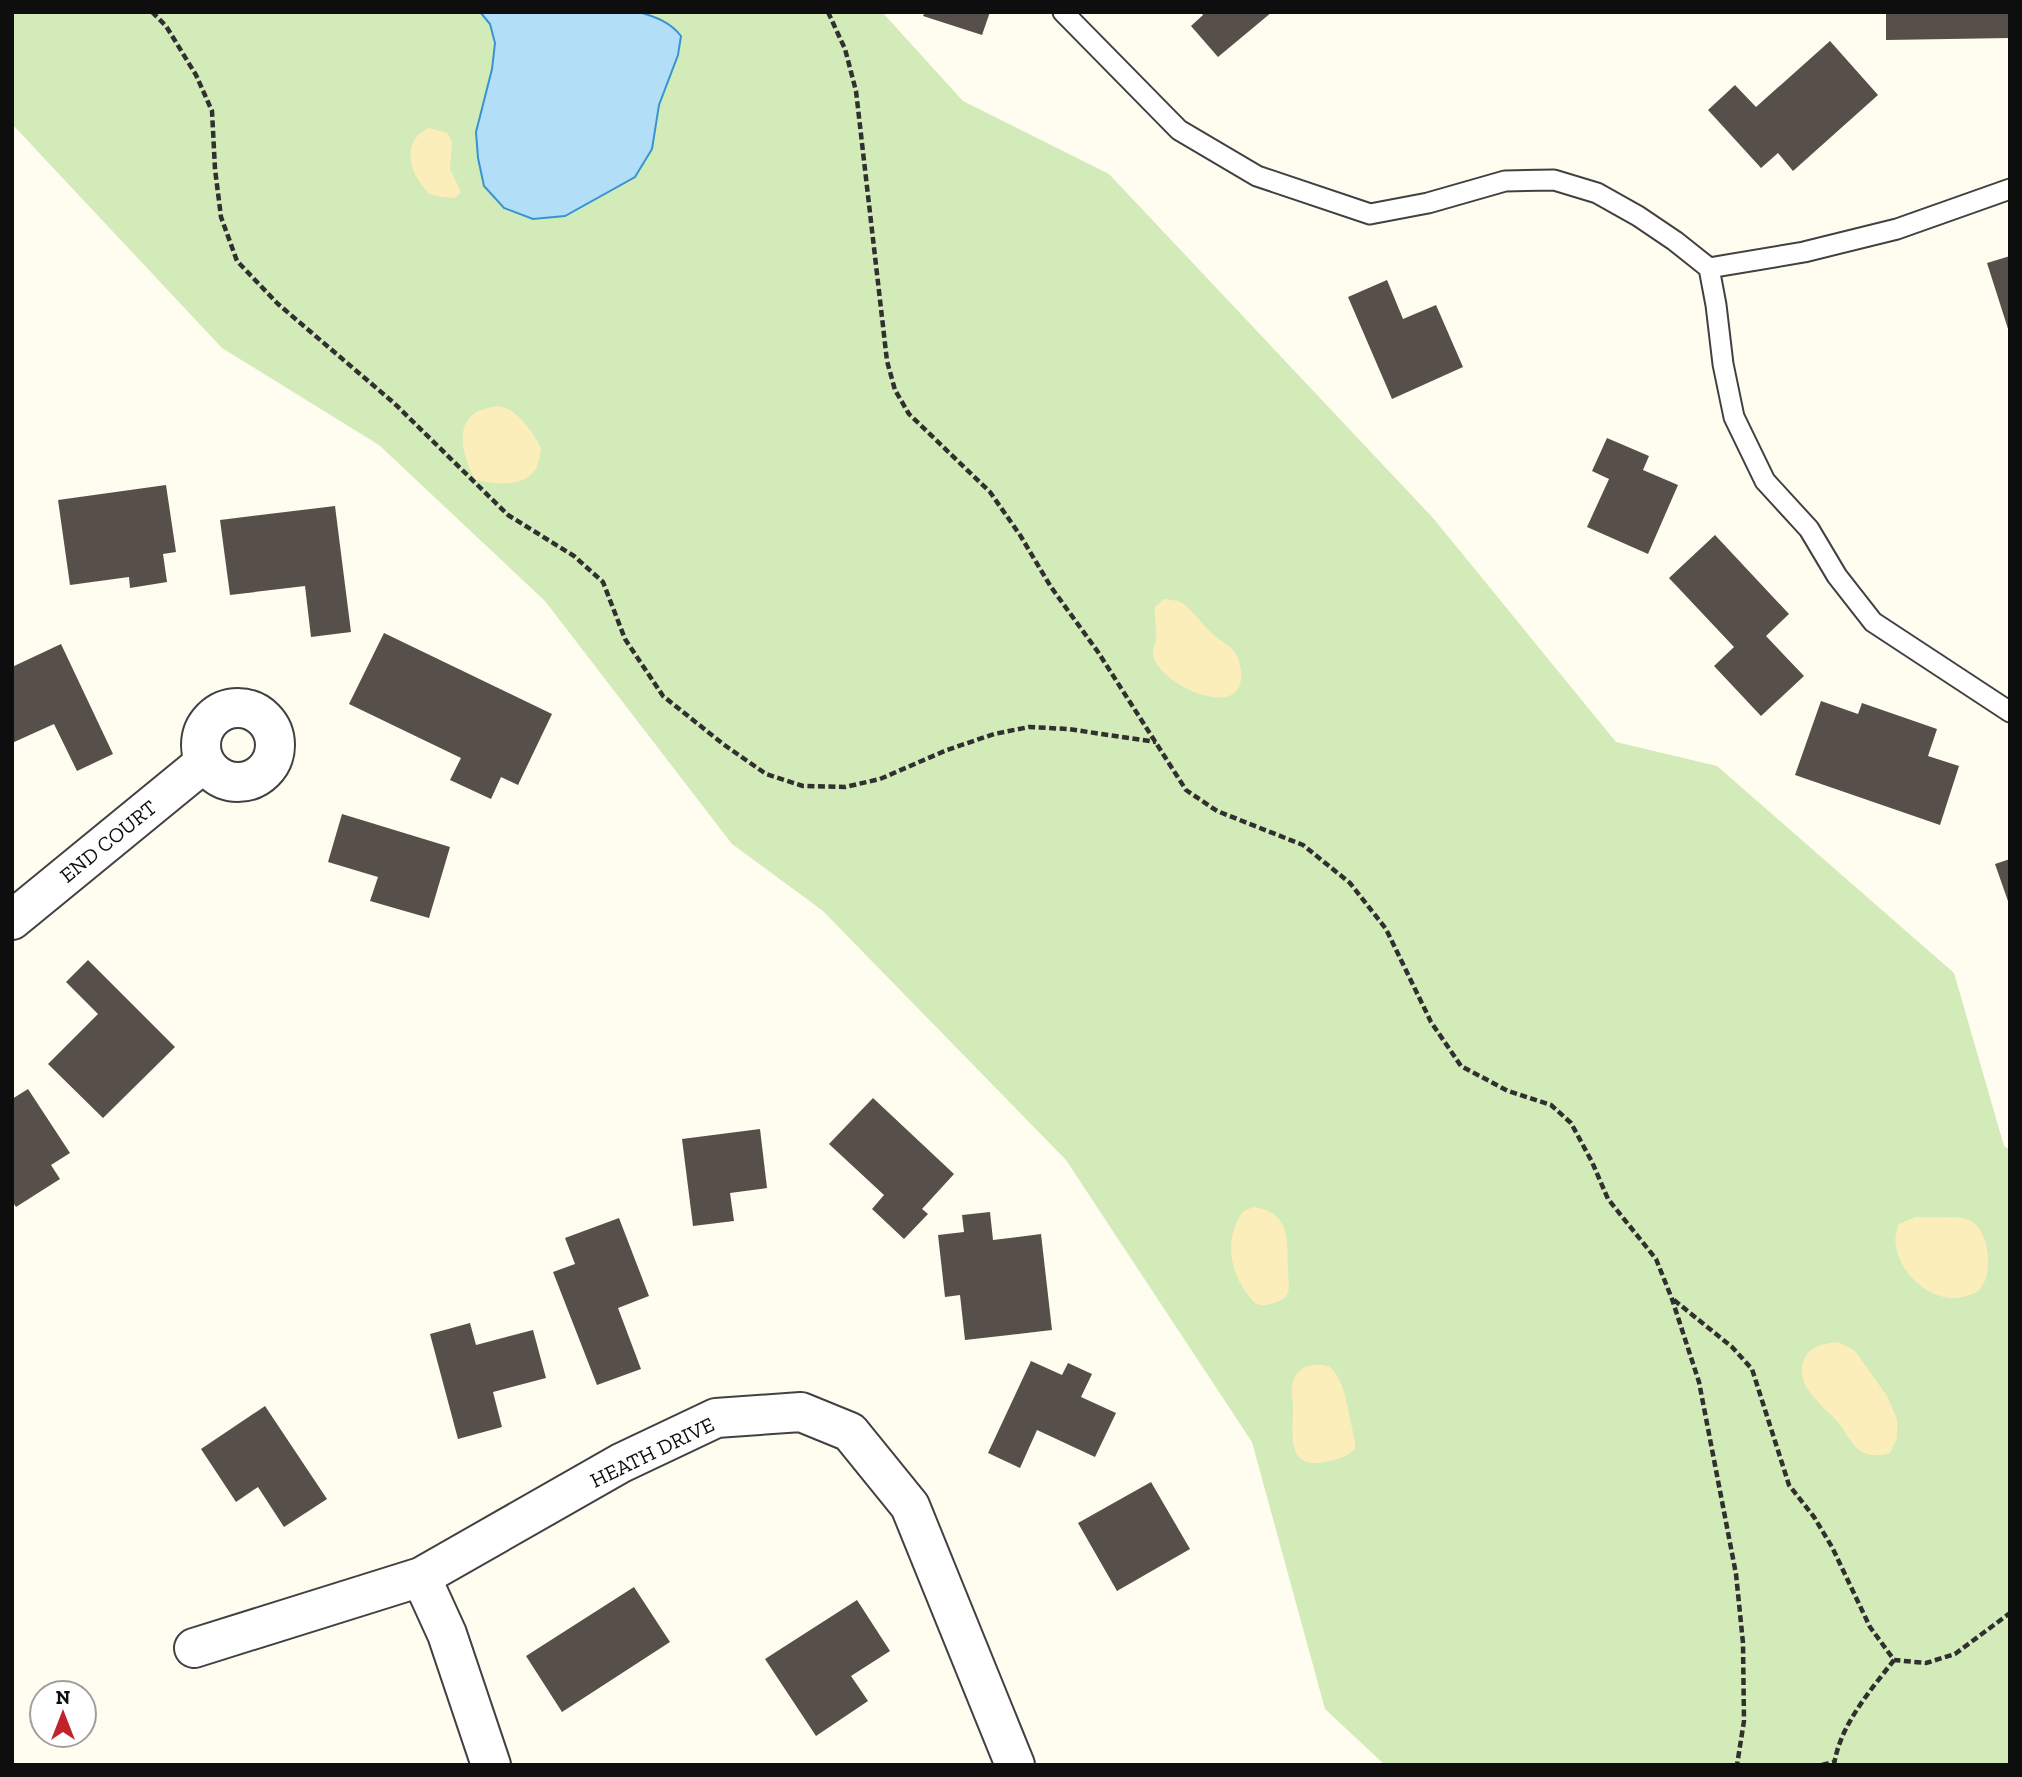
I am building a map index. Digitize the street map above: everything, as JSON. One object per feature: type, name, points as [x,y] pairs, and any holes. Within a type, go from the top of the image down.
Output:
[{"type":"street","name":"END COURT","points":[[12,920],[205,762]]},
{"type":"street","name":"HEATH DRIVE","points":[[194,1648],[421,1577],[621,1463],[716,1418],[801,1412],[850,1432],[910,1506],[1015,1765]]},
{"type":"street","points":[[421,1577],[447,1634],[491,1765]]},
{"type":"lane","points":[[1063,12],[1179,130],[1257,176],[1370,214],[1428,203],[1505,181],[1554,180],[1597,193],[1675,241],[1709,268],[1734,417],[1765,481],[1809,529],[1837,576],[1873,622],[2010,712]]},
{"type":"lane","points":[[1709,268],[1804,251],[1897,229],[2010,189]]},
{"type":"path","points":[[152,12],[166,26],[196,75],[212,111],[221,217],[237,261],[278,304],[394,403],[508,515],[574,556],[603,582],[625,639],[663,696],[723,744],[766,774],[803,786],[845,787],[880,779],[947,750],[994,734],[1029,727],[1069,729],[1157,742]]},
{"type":"path","points":[[828,12],[845,49],[856,91],[887,360],[895,390],[909,414],[990,492],[1051,587],[1098,652],[1186,790],[1217,811],[1303,845],[1350,883],[1386,929],[1431,1021],[1461,1066],[1508,1091],[1551,1105],[1571,1123],[1608,1199],[1656,1259],[1699,1382],[1736,1574],[1743,1643],[1744,1721],[1737,1765]]},
{"type":"path","points":[[1672,1299],[1732,1348],[1752,1369],[1789,1485],[1814,1517],[1870,1627],[1894,1660],[1926,1663],[1955,1654],[2010,1613]]},
{"type":"path","points":[[1822,1765],[1834,1763],[1841,1737],[1894,1660]]},
{"type":"green space","points":[[12,12],[882,12],[963,101],[1109,174],[1433,518],[1616,742],[1717,766],[1954,973],[2004,1146],[2010,1150],[2010,1765],[1385,1765],[1325,1709],[1252,1442],[1066,1160],[823,911],[732,844],[545,601],[379,445],[222,348],[12,124]]},
{"type":"sand","points":[[429,128],[447,133],[452,142],[450,169],[461,192],[455,198],[428,193],[413,169],[410,153],[412,146],[415,139]]},
{"type":"sand","points":[[491,407],[502,407],[514,413],[530,430],[541,448],[536,468],[523,480],[499,483],[476,480],[468,464],[463,445],[464,427],[475,413]]},
{"type":"sand","points":[[1164,599],[1184,604],[1234,651],[1239,660],[1241,674],[1238,688],[1229,696],[1200,694],[1170,678],[1159,667],[1153,656],[1156,640],[1155,607]]},
{"type":"sand","points":[[1254,1207],[1275,1215],[1287,1238],[1288,1293],[1281,1300],[1267,1305],[1258,1304],[1250,1298],[1240,1284],[1232,1259],[1231,1241],[1236,1224],[1243,1212]]},
{"type":"sand","points":[[1916,1217],[1951,1217],[1969,1220],[1976,1225],[1986,1242],[1988,1253],[1987,1275],[1978,1291],[1960,1298],[1951,1298],[1925,1289],[1910,1276],[1899,1258],[1896,1235],[1899,1224]]},
{"type":"sand","points":[[1838,1342],[1855,1351],[1887,1396],[1897,1419],[1897,1438],[1890,1453],[1874,1455],[1859,1450],[1806,1387],[1802,1370],[1809,1352],[1817,1347]]},
{"type":"sand","points":[[1313,1365],[1329,1367],[1341,1384],[1355,1449],[1337,1459],[1312,1463],[1302,1460],[1294,1445],[1292,1390],[1293,1380],[1299,1372]]},
{"type":"water","points":[[480,12],[639,12],[662,21],[677,31],[681,36],[678,55],[659,105],[652,149],[635,177],[565,216],[533,219],[504,208],[484,186],[478,158],[476,132],[492,69],[495,43],[490,24]]},
{"type":"building","points":[[925,12],[990,12],[982,35],[923,16]]},
{"type":"building","points":[[1201,12],[1272,12],[1218,57],[1191,26],[1203,15]]},
{"type":"building","points":[[1886,12],[2010,12],[2010,38],[1886,40]]},
{"type":"building","points":[[1830,41],[1878,95],[1793,171],[1778,153],[1761,168],[1708,110],[1735,85],[1756,107]]},
{"type":"building","points":[[2010,256],[2010,332],[2009,332],[1987,263]]},
{"type":"building","points":[[1387,280],[1403,319],[1436,305],[1463,367],[1392,399],[1348,297]]},
{"type":"building","points":[[1607,438],[1649,456],[1643,470],[1678,485],[1648,554],[1587,527],[1609,479],[1592,471]]},
{"type":"building","points":[[166,485],[176,552],[163,554],[167,582],[130,588],[129,577],[70,585],[58,500]]},
{"type":"building","points":[[335,506],[351,632],[311,637],[305,586],[230,595],[220,520]]},
{"type":"building","points":[[1715,535],[1789,614],[1766,636],[1804,676],[1761,716],[1714,666],[1734,647],[1669,578]]},
{"type":"building","points":[[384,633],[552,714],[518,785],[501,777],[491,799],[450,780],[461,758],[349,704]]},
{"type":"building","points":[[61,644],[113,754],[77,771],[54,724],[12,743],[12,667]]},
{"type":"building","points":[[1821,701],[1858,714],[1862,703],[1937,729],[1928,756],[1959,766],[1940,825],[1795,775]]},
{"type":"building","points":[[342,814],[450,847],[429,918],[370,901],[378,877],[328,862]]},
{"type":"building","points":[[2010,859],[2010,904],[2009,904],[1995,864]]},
{"type":"building","points":[[88,960],[175,1047],[103,1118],[48,1064],[98,1014],[66,982]]},
{"type":"building","points":[[28,1089],[70,1153],[51,1165],[60,1179],[16,1207],[12,1201],[12,1099]]},
{"type":"building","points":[[873,1098],[954,1174],[922,1209],[928,1214],[904,1239],[872,1209],[884,1195],[829,1144]]},
{"type":"building","points":[[760,1129],[767,1188],[730,1193],[734,1221],[693,1226],[682,1139]]},
{"type":"building","points":[[990,1212],[993,1240],[1041,1234],[1052,1330],[965,1340],[960,1295],[945,1297],[938,1235],[964,1232],[962,1215]]},
{"type":"building","points":[[619,1218],[649,1296],[618,1308],[641,1369],[597,1385],[553,1272],[575,1264],[565,1238]]},
{"type":"building","points":[[470,1323],[476,1345],[533,1330],[546,1378],[493,1392],[502,1427],[458,1439],[430,1334]]},
{"type":"building","points":[[1031,1361],[1062,1375],[1068,1363],[1092,1374],[1081,1397],[1116,1413],[1095,1457],[1037,1430],[1020,1468],[988,1453]]},
{"type":"building","points":[[265,1406],[327,1499],[284,1527],[258,1487],[236,1502],[201,1449]]},
{"type":"building","points":[[1151,1482],[1190,1549],[1117,1591],[1078,1523]]},
{"type":"building","points":[[634,1587],[670,1642],[562,1712],[526,1656]]},
{"type":"building","points":[[857,1600],[890,1651],[851,1676],[868,1701],[816,1736],[765,1659]]}]
